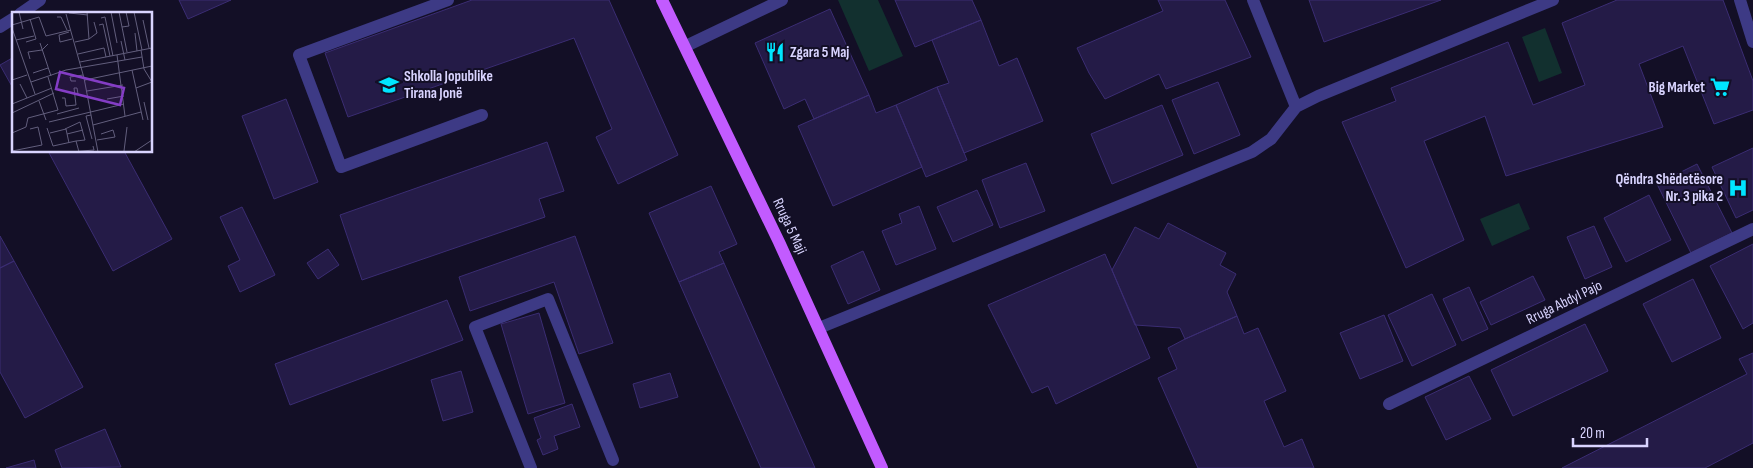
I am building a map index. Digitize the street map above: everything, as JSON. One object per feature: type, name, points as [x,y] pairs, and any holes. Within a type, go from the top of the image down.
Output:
[{"type":"main road","name":"Rruga 5 Maji","points":[[662,0],[686,46],[819,328],[882,468]]},
{"type":"street","points":[[23,12],[40,0]]},
{"type":"street","points":[[448,0],[299,56],[341,167],[482,116]]},
{"type":"street","points":[[686,46],[782,0]]},
{"type":"street","points":[[1253,0],[1296,107]]},
{"type":"street","points":[[819,328],[1252,152],[1271,139],[1296,107],[1318,96],[1553,0]]},
{"type":"street","points":[[1740,0],[1753,42]]},
{"type":"street","points":[[0,27],[12,19]]},
{"type":"street","name":"Rruga Abdyl Pajo","points":[[1389,404],[1753,229]]},
{"type":"street","points":[[531,468],[475,327],[548,299],[613,460]]},
{"type":"green space","points":[[838,0],[878,0],[903,56],[869,71]]},
{"type":"green space","points":[[1545,28],[1562,73],[1539,82],[1522,37]]},
{"type":"green space","points":[[1519,203],[1530,229],[1492,246],[1480,219]]},
{"type":"building","points":[[179,0],[231,0],[188,19]]},
{"type":"building","name":"Shkolla Jopublike Tirana Jonë","points":[[472,0],[609,0],[678,155],[618,184],[596,137],[612,129],[574,38],[348,117],[325,53]]},
{"type":"building","points":[[895,0],[972,0],[981,20],[915,47]]},
{"type":"building","points":[[1158,0],[1225,0],[1251,57],[1166,89],[1159,74],[1105,99],[1089,73],[1077,48],[1163,11]]},
{"type":"building","points":[[1309,0],[1441,0],[1324,42]]},
{"type":"building","points":[[1617,0],[1723,0],[1753,81],[1753,110],[1714,124],[1683,46],[1639,64],[1663,127],[1506,176],[1485,116],[1424,141],[1464,240],[1406,268],[1342,122],[1396,101],[1391,88],[1508,42],[1533,105],[1585,85],[1562,23]]},
{"type":"building","points":[[830,9],[869,95],[814,119],[805,99],[784,109],[755,43]]},
{"type":"building","points":[[981,20],[999,66],[1017,58],[1043,121],[964,153],[937,87],[949,83],[932,40]]},
{"type":"building","points":[[12,58],[12,86],[0,65]]},
{"type":"building","points":[[1218,82],[1240,135],[1194,154],[1172,100]]},
{"type":"building","points":[[937,87],[967,160],[926,177],[896,105]]},
{"type":"building","points":[[869,95],[876,113],[896,105],[922,167],[833,206],[798,126]]},
{"type":"building","points":[[286,99],[318,182],[274,199],[242,116]]},
{"type":"building","points":[[1162,105],[1183,155],[1112,184],[1091,134]]},
{"type":"building","points":[[547,142],[564,191],[539,199],[545,217],[362,280],[340,215]]},
{"type":"building","name":"Qëndra Shëdetësore Nr. 3 pika 2","points":[[1753,148],[1753,210],[1736,218],[1712,167]]},
{"type":"building","points":[[49,152],[125,152],[172,239],[113,271]]},
{"type":"building","points":[[1026,163],[1045,211],[1000,228],[982,180]]},
{"type":"building","points":[[1697,164],[1732,233],[1691,253],[1657,184]]},
{"type":"building","points":[[711,186],[737,244],[719,252],[724,263],[679,282],[649,213]]},
{"type":"building","points":[[977,190],[993,225],[953,242],[937,207]]},
{"type":"building","points":[[1649,195],[1671,240],[1626,262],[1604,218]]},
{"type":"building","points":[[919,206],[936,249],[896,265],[882,231],[902,223],[899,214]]},
{"type":"building","points":[[242,207],[275,275],[240,292],[228,266],[240,260],[220,217]]},
{"type":"building","points":[[1168,223],[1226,253],[1220,265],[1236,274],[1227,292],[1237,316],[1185,339],[1180,328],[1135,325],[1112,270],[1135,227],[1159,239]]},
{"type":"building","points":[[1594,226],[1612,267],[1585,279],[1567,237]]},
{"type":"building","points":[[0,236],[14,261],[0,268]]},
{"type":"building","points":[[575,236],[613,343],[579,354],[554,282],[470,311],[459,277]]},
{"type":"building","points":[[1753,244],[1753,323],[1743,329],[1710,266]]},
{"type":"building","points":[[328,249],[339,265],[318,279],[307,263]]},
{"type":"building","points":[[863,251],[880,290],[848,304],[831,266]]},
{"type":"building","points":[[1105,254],[1150,358],[1056,404],[1048,386],[1032,393],[988,305]]},
{"type":"building","points":[[14,261],[83,387],[25,418],[0,372],[0,268]]},
{"type":"building","points":[[724,263],[815,468],[761,468],[679,282]]},
{"type":"building","points":[[1533,276],[1545,300],[1491,325],[1480,302]]},
{"type":"building","points":[[1693,279],[1721,338],[1672,362],[1643,304]]},
{"type":"building","points":[[1469,287],[1488,329],[1462,341],[1443,299]]},
{"type":"building","points":[[1432,294],[1456,345],[1412,366],[1388,315]]},
{"type":"building","points":[[447,300],[463,340],[290,405],[275,364]]},
{"type":"building","points":[[539,313],[565,403],[528,414],[501,324]]},
{"type":"building","points":[[1384,315],[1403,361],[1360,379],[1340,333]]},
{"type":"building","points":[[1237,316],[1244,334],[1258,328],[1286,391],[1264,401],[1284,447],[1302,439],[1314,468],[1198,468],[1158,378],[1177,369],[1168,348]]},
{"type":"building","points":[[1585,324],[1608,371],[1513,416],[1491,370]]},
{"type":"building","points":[[1753,353],[1753,443],[1705,468],[1562,468],[1747,374],[1739,359]]},
{"type":"building","points":[[461,371],[473,412],[443,421],[431,380]]},
{"type":"building","points":[[670,373],[678,397],[640,408],[633,384]]},
{"type":"building","points":[[1469,376],[1491,419],[1446,440],[1425,397]]},
{"type":"building","points":[[572,404],[580,427],[554,436],[558,449],[543,455],[537,440],[541,438],[534,418]]},
{"type":"building","points":[[105,429],[121,467],[62,468],[55,450]]},
{"type":"building","points":[[34,460],[36,468],[6,468]]},
{"type":"place","name":"Zgara 5 Maj","points":[[775,52]]},
{"type":"place","name":"Shkolla Jopublike Tirana Jonë","points":[[389,85]]},
{"type":"place","name":"Big Market","points":[[1720,87]]},
{"type":"place","name":"Qëndra Shëdetësore Nr. 3 pika 2","points":[[1738,188]]}]
